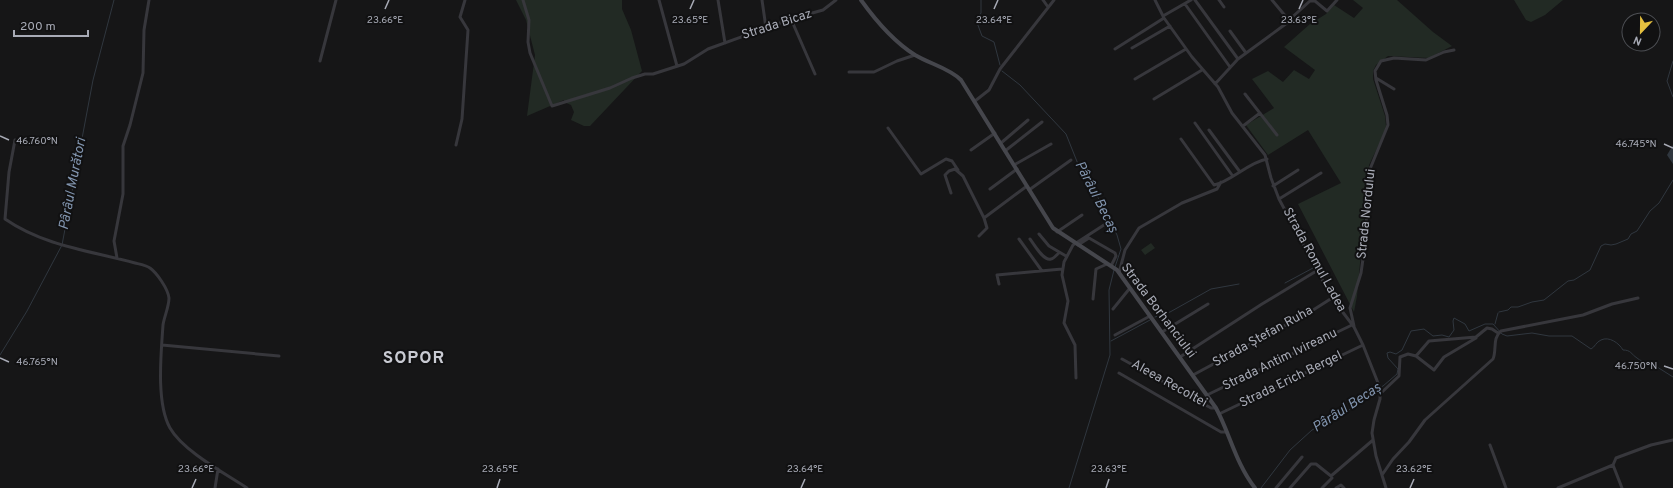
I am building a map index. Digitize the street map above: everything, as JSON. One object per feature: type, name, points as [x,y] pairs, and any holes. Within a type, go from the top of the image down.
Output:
[{"type":"main road","name":"Strada Borhanciului","points":[[861,0],[882,27],[915,55],[956,76],[975,101],[1028,188],[1057,232],[1110,265],[1118,272],[1216,408],[1244,470],[1256,488]]},
{"type":"street","points":[[117,258],[114,241],[123,194],[123,146],[140,88],[149,0]]},
{"type":"street","points":[[320,62],[336,0]]},
{"type":"street","points":[[456,145],[462,119],[468,30],[460,17],[464,0]]},
{"type":"street","name":"Strada Bicaz","points":[[523,0],[529,20],[528,42],[530,53],[552,106],[610,88],[632,78],[645,74],[653,74],[677,66],[699,53],[716,46],[791,19],[823,10],[836,0]]},
{"type":"street","points":[[659,0],[677,66]]},
{"type":"street","points":[[718,0],[725,43]]},
{"type":"street","points":[[762,0],[766,28]]},
{"type":"street","points":[[1043,0],[1048,7]]},
{"type":"street","points":[[975,101],[989,90],[1000,69],[1054,0]]},
{"type":"street","name":"Strada Romul Ladea","points":[[1155,0],[1164,17],[1186,49],[1215,84],[1232,113],[1244,126],[1267,158],[1279,199],[1332,298],[1353,326],[1363,345],[1380,385],[1380,394],[1373,424],[1373,440],[1386,488]]},
{"type":"street","points":[[1114,49],[1191,0]]},
{"type":"street","points":[[1195,0],[1238,59]]},
{"type":"street","points":[[1219,0],[1224,7]]},
{"type":"street","points":[[1272,0],[1288,21]]},
{"type":"street","points":[[1215,84],[1238,59],[1288,21],[1310,1],[1315,1],[1328,11],[1337,0]]},
{"type":"street","points":[[1185,4],[1230,66]]},
{"type":"street","points":[[791,19],[815,74]]},
{"type":"street","points":[[1132,48],[1170,26]]},
{"type":"street","points":[[1230,31],[1246,53]]},
{"type":"street","points":[[1136,79],[1186,49]]},
{"type":"street","points":[[1394,89],[1376,78],[1375,71],[1381,61],[1394,58],[1426,60],[1444,52],[1454,50]]},
{"type":"street","points":[[849,72],[874,72],[897,61],[915,55]]},
{"type":"street","points":[[1154,99],[1202,70]]},
{"type":"street","name":"Strada Nordului","points":[[1353,326],[1350,308],[1361,274],[1370,169],[1388,125],[1387,115],[1376,78]]},
{"type":"street","points":[[1245,94],[1277,135]]},
{"type":"street","points":[[1244,126],[1260,113]]},
{"type":"street","points":[[1000,143],[1028,120]]},
{"type":"street","points":[[1005,151],[1042,122]]},
{"type":"street","points":[[1195,123],[1232,175]]},
{"type":"street","points":[[888,128],[921,174],[946,159],[952,161],[984,218],[987,228],[980,236]]},
{"type":"street","points":[[1209,130],[1240,172]]},
{"type":"street","points":[[971,150],[995,133]]},
{"type":"street","points":[[1181,139],[1211,183],[1215,185],[1256,162],[1267,158]]},
{"type":"street","points":[[15,140],[9,172],[5,219],[45,240],[117,258],[149,268],[166,288],[169,298],[162,344],[162,396],[170,429],[203,460],[248,488]]},
{"type":"street","points":[[990,189],[1015,167],[1051,144]]},
{"type":"street","points":[[984,218],[1071,160]]},
{"type":"street","points":[[951,193],[945,175],[952,169],[958,170]]},
{"type":"street","points":[[1274,186],[1298,170]]},
{"type":"street","points":[[1279,199],[1321,173]]},
{"type":"street","points":[[1118,272],[1125,250],[1139,228],[1182,203],[1217,189],[1221,182]]},
{"type":"street","points":[[1057,232],[1082,215]]},
{"type":"street","points":[[1076,378],[1075,345],[1064,323],[1068,301],[1062,269],[1066,256],[1076,245],[1107,222]]},
{"type":"street","points":[[1039,234],[1046,244],[1066,256]]},
{"type":"street","points":[[1076,245],[1089,238],[1115,253],[1116,256],[1110,265],[1097,268],[1093,299]]},
{"type":"street","points":[[1019,239],[1042,271]]},
{"type":"street","points":[[1030,239],[1042,254],[1049,259],[1052,259],[1059,253]]},
{"type":"street","points":[[999,284],[997,275],[1062,269]]},
{"type":"street","points":[[1180,357],[1318,270]]},
{"type":"street","points":[[1113,309],[1130,288]]},
{"type":"street","name":"Strada Ștefan Ruha","points":[[1193,375],[1310,312],[1332,298]]},
{"type":"street","points":[[1380,394],[1399,376],[1400,357],[1408,354],[1416,356],[1434,370],[1444,358],[1487,328],[1499,332],[1583,316],[1612,304],[1638,298]]},
{"type":"street","points":[[1162,332],[1208,304]]},
{"type":"street","points":[[1115,336],[1150,316]]},
{"type":"street","name":"Strada Antim Ivireanu","points":[[1207,395],[1353,326]]},
{"type":"street","points":[[1382,475],[1392,459],[1409,442],[1426,420],[1493,359],[1499,332]]},
{"type":"street","points":[[1416,356],[1431,340],[1476,337]]},
{"type":"street","points":[[162,344],[279,356]]},
{"type":"street","name":"Strada Erich Bergel","points":[[1219,414],[1363,345]]},
{"type":"street","name":"Aleea Recoltei","points":[[1122,358],[1211,408],[1216,408]]},
{"type":"street","points":[[1119,372],[1221,432],[1227,432]]},
{"type":"street","points":[[1322,488],[1373,440]]},
{"type":"street","points":[[1558,488],[1613,465],[1616,458],[1622,455],[1673,440]]},
{"type":"street","points":[[1490,445],[1506,488]]},
{"type":"street","points":[[1276,488],[1302,457]]},
{"type":"street","points":[[1290,488],[1311,464],[1316,464],[1332,477]]},
{"type":"street","points":[[1613,465],[1622,488]]},
{"type":"street","points":[[215,488],[218,469]]},
{"type":"street","points":[[1336,488],[1340,485],[1344,488]]},
{"type":"shaded area","points":[[516,0],[622,0],[622,9],[631,30],[642,71],[590,126],[584,126],[571,120],[574,112],[571,105],[564,102],[564,100],[527,116],[535,55],[526,20]]},
{"type":"shaded area","points":[[1353,0],[1397,0],[1433,32],[1452,46],[1429,58],[1388,56],[1376,65],[1373,71],[1373,79],[1385,116],[1386,126],[1384,134],[1369,165],[1357,296],[1354,312],[1298,204],[1341,183],[1308,130],[1268,155],[1246,125],[1274,108],[1252,79],[1268,71],[1283,82],[1294,70],[1309,79],[1315,70],[1284,47],[1310,24],[1326,14],[1334,5],[1354,18],[1363,8]]},
{"type":"shaded area","points":[[1514,0],[1563,0],[1545,15],[1531,22],[1526,20]]},
{"type":"shaded area","points":[[1673,145],[1673,164],[1667,155]]},
{"type":"shaded area","points":[[1151,243],[1155,248],[1145,255],[1141,250]]},
{"type":"waterway","name":"Pârâul Murători","points":[[0,355],[27,311],[62,245],[93,80],[114,0]]},
{"type":"waterway","name":"Pârâul Becaș","points":[[981,0],[981,13],[976,20],[982,36],[994,42],[1000,65]]},
{"type":"waterway","points":[[1673,61],[1667,81],[1673,97]]},
{"type":"waterway","name":"Pârâul Becaș","points":[[1002,71],[1020,85],[1066,134],[1078,164],[1106,211],[1117,235],[1121,249],[1115,267]]},
{"type":"waterway","points":[[1499,312],[1508,310],[1511,307],[1518,307],[1544,300],[1568,281],[1574,280],[1590,270],[1601,246],[1605,244],[1616,244],[1628,239],[1631,234],[1637,231],[1650,211],[1659,203],[1673,180]]},
{"type":"waterway","points":[[1285,283],[1313,268]]},
{"type":"waterway","name":"Pârâul Becaș","points":[[1069,488],[1110,355],[1109,290],[1114,270]]},
{"type":"waterway","points":[[1155,317],[1170,312],[1211,289],[1239,284]]},
{"type":"waterway","points":[[1495,324],[1498,313]]},
{"type":"waterway","name":"Pârâul Becaș","points":[[1261,488],[1290,450],[1312,430],[1347,412],[1368,392],[1383,386],[1397,374],[1398,369],[1388,358],[1387,353],[1390,352],[1396,354],[1402,350],[1411,331],[1424,329],[1433,336],[1442,335],[1449,337],[1454,330],[1454,318],[1465,324],[1469,331],[1485,324],[1493,324],[1502,334],[1507,336],[1532,333],[1549,336],[1572,336],[1591,349],[1601,340],[1607,339],[1619,345],[1623,350],[1629,351],[1648,365],[1654,365],[1673,377]]},
{"type":"waterway","points":[[1111,341],[1150,320]]},
{"type":"district","name":"SOPOR","points":[[414,359]]}]
